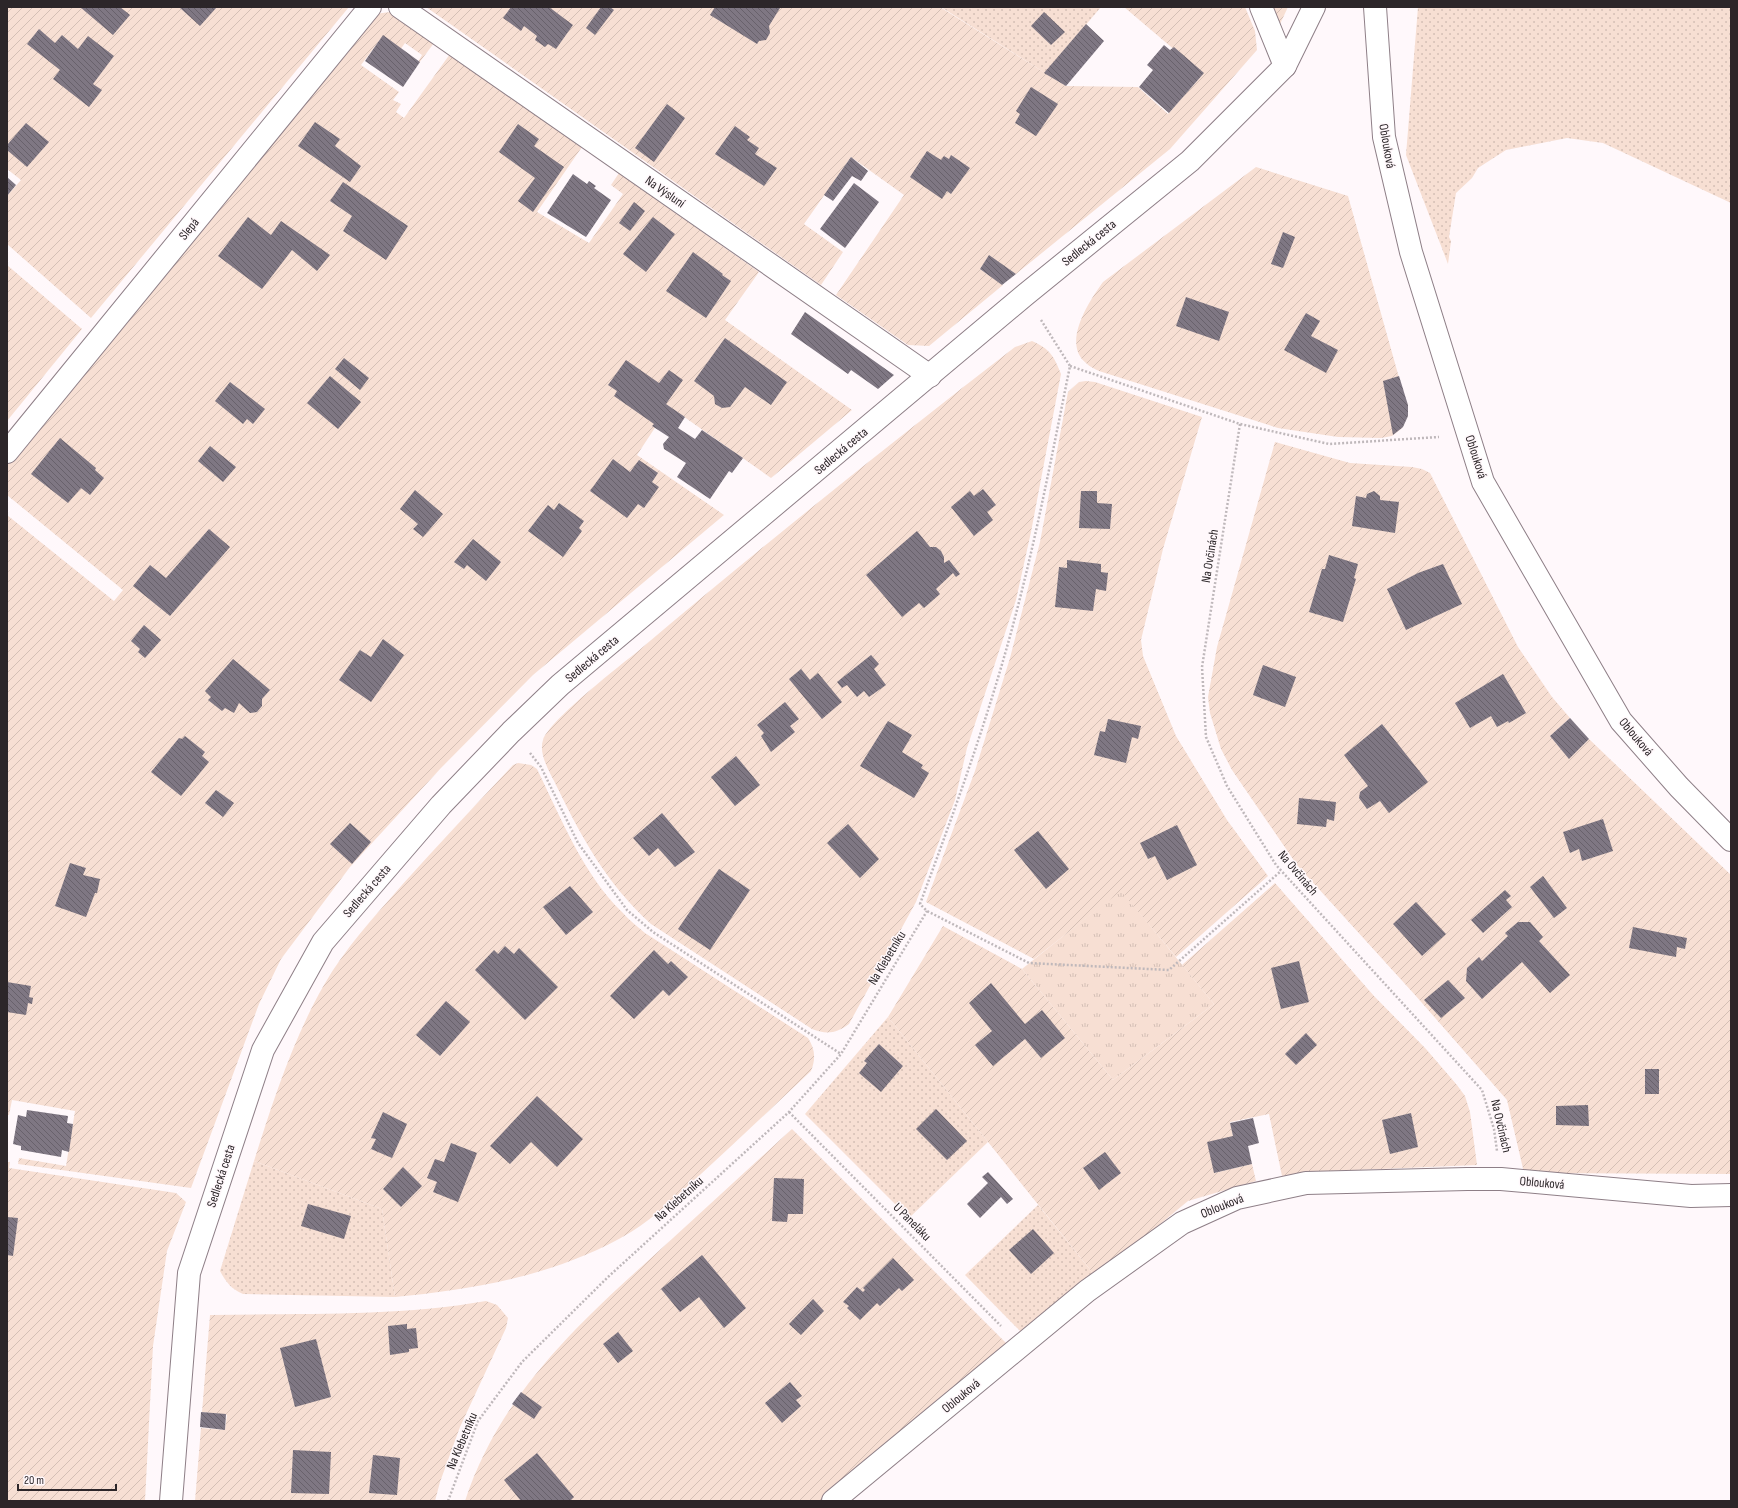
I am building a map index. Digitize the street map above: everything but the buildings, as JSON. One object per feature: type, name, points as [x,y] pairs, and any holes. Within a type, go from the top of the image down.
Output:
[{"type":"street","name":"Slepá","points":[[7,452],[370,7]]},
{"type":"street","name":"Na Výsluní","points":[[400,7],[930,376]]},
{"type":"street","points":[[1261,7],[1286,66]]},
{"type":"street","name":"Sedlecká cesta","points":[[171,1501],[189,1273],[263,1050],[322,942],[441,805],[511,732],[560,685],[1025,295],[1190,161],[1286,66],[1314,7]]},
{"type":"street","name":"Oblouková","points":[[1375,7],[1384,137],[1411,252],[1483,482],[1621,721],[1679,787],[1731,840]]},
{"type":"street","name":"Oblouková","points":[[834,1501],[1087,1291],[1182,1223],[1237,1198],[1306,1183],[1501,1180],[1691,1196],[1731,1195]]},
{"type":"path","points":[[1025,295],[1070,366],[1240,424],[1329,444],[1468,435]]},
{"type":"path","points":[[1070,366],[1040,516],[1019,603],[974,756],[920,904],[928,911],[1030,963],[1169,970],[1281,871]]},
{"type":"path","name":"Na Ovčinách","points":[[1240,424],[1202,667],[1206,737],[1227,786],[1281,871],[1482,1090],[1494,1129],[1501,1180]]},
{"type":"path","points":[[511,732],[541,767],[578,843],[627,910],[653,932],[841,1054]]},
{"type":"path","name":"Na Klebetníku","points":[[448,1501],[478,1421],[522,1362],[608,1277],[789,1112],[841,1054],[928,911]]},
{"type":"path","name":"U Paneláku","points":[[789,1112],[1021,1346]]},
{"type":"green space","points":[[7,7],[349,7],[91,318],[7,244],[7,196],[21,180],[7,169]]},
{"type":"green space","points":[[426,7],[940,7],[1066,86],[1138,87],[1168,114],[1203,74],[1124,7],[1245,7],[1255,31],[1257,50],[1170,149],[1016,274],[989,256],[980,269],[1003,285],[929,346],[908,345],[836,295],[904,195],[851,157],[804,224],[843,252],[821,285]]},
{"type":"green space","points":[[941,7],[1101,7],[1045,73]]},
{"type":"green space","points":[[1273,7],[1288,7],[1280,24]]},
{"type":"green space","points":[[1418,7],[1731,7],[1731,203],[1603,143],[1567,138],[1506,150],[1478,168],[1472,178],[1456,193],[1449,237],[1451,241],[1448,264],[1406,155]]},
{"type":"green space","points":[[390,12],[434,43],[419,63],[418,62],[422,55],[405,43],[400,50],[382,37],[361,65],[399,92],[393,100],[401,104],[396,112],[404,118],[450,54],[582,147],[537,212],[589,243],[623,194],[611,185],[619,173],[759,272],[725,320],[852,410],[771,478],[643,388],[662,417],[637,455],[724,515],[533,675],[440,769],[350,867],[281,959],[259,1004],[191,1188],[18,1164],[19,1158],[66,1166],[75,1111],[12,1100],[9,1115],[7,1115],[7,515],[114,601],[123,590],[7,495],[7,462],[375,14]]},
{"type":"green space","points":[[1256,167],[1348,196],[1407,406],[1406,417],[1402,428],[1392,436],[1381,438],[1338,437],[1278,428],[1099,371],[1092,368],[1079,355],[1076,344],[1080,322],[1091,299],[1103,282]]},
{"type":"green space","points":[[7,265],[82,329],[7,421]]},
{"type":"green space","points":[[1032,341],[1043,347],[1051,354],[1061,374],[1031,532],[1016,600],[967,748],[955,800],[916,902],[849,1024],[832,1032],[817,1031],[651,924],[635,909],[621,893],[597,860],[576,825],[546,764],[542,752],[543,740],[548,731],[558,720],[585,694],[777,535],[1015,347]]},
{"type":"green space","points":[[1079,382],[1095,382],[1202,417],[1163,549],[1141,640],[1143,656],[1176,736],[1227,820],[1268,876],[1176,957],[1121,891],[1034,959],[926,902],[975,771],[1010,658],[1040,542],[1068,392]]},
{"type":"green space","points":[[1275,442],[1350,463],[1412,467],[1422,469],[1430,473],[1518,647],[1552,697],[1570,718],[1550,736],[1569,758],[1589,739],[1731,875],[1731,1174],[1524,1173],[1507,1100],[1415,995],[1297,865],[1232,770],[1221,749],[1210,713],[1208,697],[1217,647]]},
{"type":"green space","points":[[518,763],[531,765],[537,769],[564,826],[584,863],[608,897],[625,915],[645,933],[808,1038],[813,1050],[814,1062],[811,1071],[729,1148],[659,1212],[631,1232],[604,1247],[575,1259],[517,1278],[456,1290],[395,1297],[382,1209],[254,1161],[276,1093],[293,1049],[313,1006],[332,971],[361,933],[402,885],[513,765]]},
{"type":"green space","points":[[1275,883],[1374,996],[1426,1049],[1465,1096],[1470,1112],[1477,1165],[1308,1172],[1282,1176],[1269,1114],[1230,1122],[1233,1136],[1214,1173],[1252,1164],[1256,1181],[1188,1201],[1096,1277],[888,1017],[943,926],[1022,969],[1113,1080],[1214,1004],[1182,965]]},
{"type":"green space","points":[[1121,890],[1214,1004],[1113,1080],[1022,969]]},
{"type":"green space","points":[[888,1017],[988,1142],[909,1218],[805,1114]]},
{"type":"green space","points":[[792,1129],[1009,1346],[825,1501],[465,1501],[480,1462],[499,1427],[521,1393],[546,1362],[601,1304]]},
{"type":"green space","points":[[254,1161],[382,1209],[395,1297],[243,1294],[229,1285],[220,1271]]},
{"type":"green space","points":[[7,1162],[10,1162],[9,1168],[176,1193],[186,1202],[167,1251],[153,1346],[145,1501],[7,1501]]},
{"type":"green space","points":[[1038,1205],[1096,1277],[1024,1335],[965,1275]]},
{"type":"green space","points":[[486,1301],[497,1305],[508,1318],[506,1328],[460,1427],[440,1482],[435,1501],[195,1501],[201,1428],[225,1430],[227,1415],[202,1412],[210,1315],[383,1312],[417,1310]]}]
